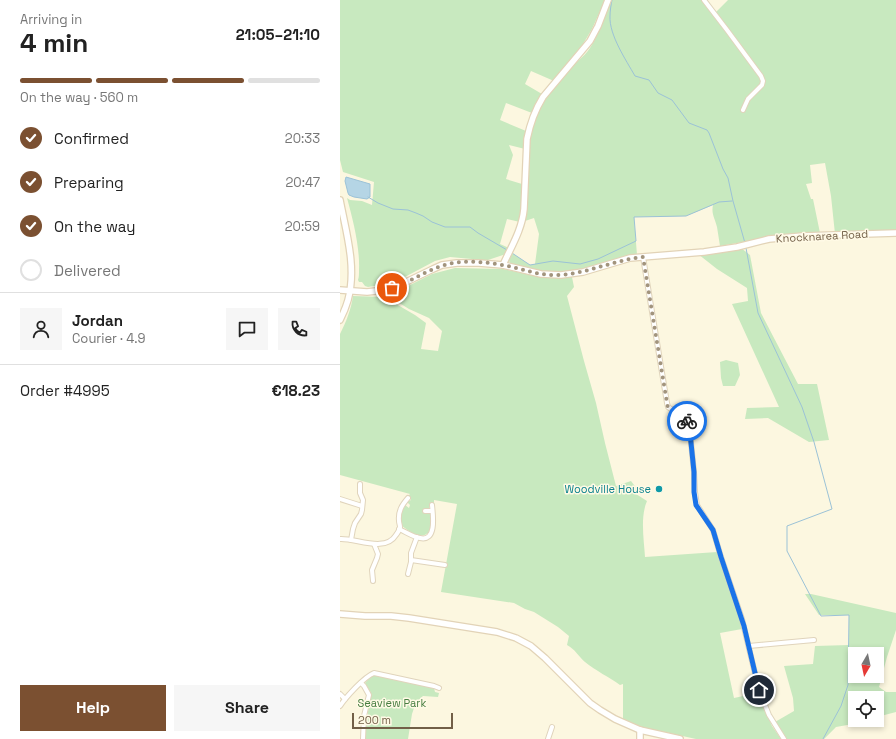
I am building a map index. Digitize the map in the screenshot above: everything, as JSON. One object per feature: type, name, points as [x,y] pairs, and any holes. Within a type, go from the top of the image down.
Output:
[{"type":"street","points":[[503,265],[519,232],[523,219],[527,139],[534,116],[543,97],[590,41],[598,26],[608,0]]},
{"type":"street","points":[[704,0],[728,30],[763,81],[762,85],[748,99],[743,110]]},
{"type":"street","points":[[340,200],[350,254],[351,271],[350,291],[347,304],[340,320]]},
{"type":"street","name":"Knocknarea Road","points":[[643,257],[704,252],[769,239],[896,233]]},
{"type":"street","points":[[340,290],[372,292],[392,288],[433,268],[452,263],[467,262],[503,265],[541,274],[561,275],[583,272],[623,260],[643,257],[668,408],[683,417],[689,423],[696,505],[713,530],[742,619],[765,707],[784,739]]},
{"type":"street","points":[[351,540],[355,523],[361,514],[363,500],[360,493],[360,484]]},
{"type":"street","points":[[340,499],[362,506]]},
{"type":"street","points":[[340,538],[374,544],[389,542],[395,538],[399,529],[398,514],[400,508],[407,502]]},
{"type":"street","points":[[399,529],[421,539],[429,536],[433,521],[432,505]]},
{"type":"street","points":[[425,511],[432,511]]},
{"type":"street","points":[[408,574],[411,553],[417,537]]},
{"type":"street","points":[[373,582],[372,570],[378,554],[374,544]]},
{"type":"street","points":[[411,560],[438,566],[445,565]]},
{"type":"street","points":[[340,614],[365,616],[385,615],[409,618],[498,632],[516,638],[531,646],[545,658],[590,703],[615,719],[640,730],[680,739]]},
{"type":"street","points":[[749,646],[814,640]]},
{"type":"street","points":[[340,706],[364,679],[374,673],[439,688]]},
{"type":"street","points":[[361,683],[369,694],[364,716],[363,739]]},
{"type":"street","points":[[340,694],[345,699]]},
{"type":"street","points":[[548,739],[552,727]]},
{"type":"street","points":[[640,730],[640,739]]},
{"type":"green space","points":[[340,0],[605,0],[592,29],[583,44],[554,81],[531,71],[525,84],[542,94],[535,104],[532,113],[506,103],[500,120],[526,131],[525,149],[509,145],[513,155],[506,179],[522,184],[522,209],[520,222],[507,219],[500,244],[509,248],[506,254],[485,261],[450,257],[435,261],[401,279],[386,284],[368,287],[362,282],[359,282],[357,243],[347,198],[372,205],[374,182],[343,172],[340,160]]},
{"type":"green space","points":[[611,0],[701,0],[742,53],[744,50],[716,12],[728,0],[896,0],[896,231],[835,234],[831,196],[825,163],[810,165],[812,183],[806,184],[811,199],[813,199],[820,233],[720,246],[713,214],[713,205],[686,216],[634,217],[637,255],[583,270],[561,274],[541,273],[511,264],[509,261],[512,253],[530,265],[535,264],[539,234],[534,218],[525,221],[528,199],[528,166],[531,137],[539,109],[554,87],[590,48]]},
{"type":"green space","points":[[741,248],[750,255],[761,313],[798,384],[817,384],[829,440],[809,442],[768,418],[745,419],[747,408],[779,407],[732,304],[748,301],[747,288],[717,269],[698,254]]},
{"type":"green space","points":[[455,268],[503,269],[545,278],[572,277],[574,287],[567,296],[596,403],[616,486],[631,481],[637,489],[636,494],[647,501],[643,521],[645,557],[717,552],[742,625],[742,629],[720,633],[734,698],[757,693],[772,726],[781,739],[696,739],[642,727],[623,719],[623,684],[620,685],[585,662],[567,645],[569,636],[558,627],[534,612],[514,603],[441,592],[457,504],[434,500],[434,504],[430,505],[429,509],[425,512],[431,514],[429,532],[422,536],[412,533],[401,525],[400,513],[405,505],[409,508],[410,505],[408,501],[411,499],[408,496],[410,494],[340,475],[340,334],[348,316],[353,296],[384,297],[415,315],[426,323],[421,349],[438,351],[442,331],[429,318],[409,309],[388,296],[432,274]]},
{"type":"green space","points":[[726,360],[738,363],[740,375],[735,386],[723,386],[720,362]]},
{"type":"green space","points":[[805,594],[811,594],[896,613],[896,630],[884,668],[884,647],[848,647],[848,683],[880,683],[879,687],[886,692],[896,692],[896,712],[884,715],[884,691],[848,691],[848,725],[836,727],[824,739],[787,739],[775,722],[794,711],[793,698],[784,666],[813,664],[815,646],[849,645],[849,615],[819,615]]},
{"type":"green space","name":"Seaview Park","points":[[375,675],[434,688],[435,692],[439,693],[438,697],[423,696],[416,702],[412,714],[408,739],[365,739],[371,693],[365,683],[371,676]]},
{"type":"water","points":[[346,177],[370,184],[370,197],[367,199],[349,195],[345,181]]},
{"type":"waterway","points":[[612,0],[610,16],[612,31],[635,76],[649,80],[658,93],[672,100],[689,123],[707,130],[709,133],[728,178],[745,243]]},
{"type":"waterway","points":[[368,197],[393,209],[408,210],[416,213],[445,227],[470,227],[507,250]]},
{"type":"waterway","points":[[512,253],[530,265],[553,261],[580,264],[598,259],[636,241],[634,217],[686,216],[719,202],[732,201]]},
{"type":"waterway","points":[[746,248],[758,313],[802,407],[814,442],[832,509],[787,526],[787,551],[821,616],[849,615],[848,685],[841,706],[823,739]]},
{"type":"way so far","points":[[392,288],[433,268],[452,263],[467,262],[503,265],[541,274],[561,275],[583,272],[630,258],[643,257],[668,408],[687,421]]},
{"type":"place","name":"Woodville House","points":[[659,489]]},
{"type":"route","points":[[687,421],[689,423],[696,505],[709,523],[716,538],[744,626],[759,690]]}]
